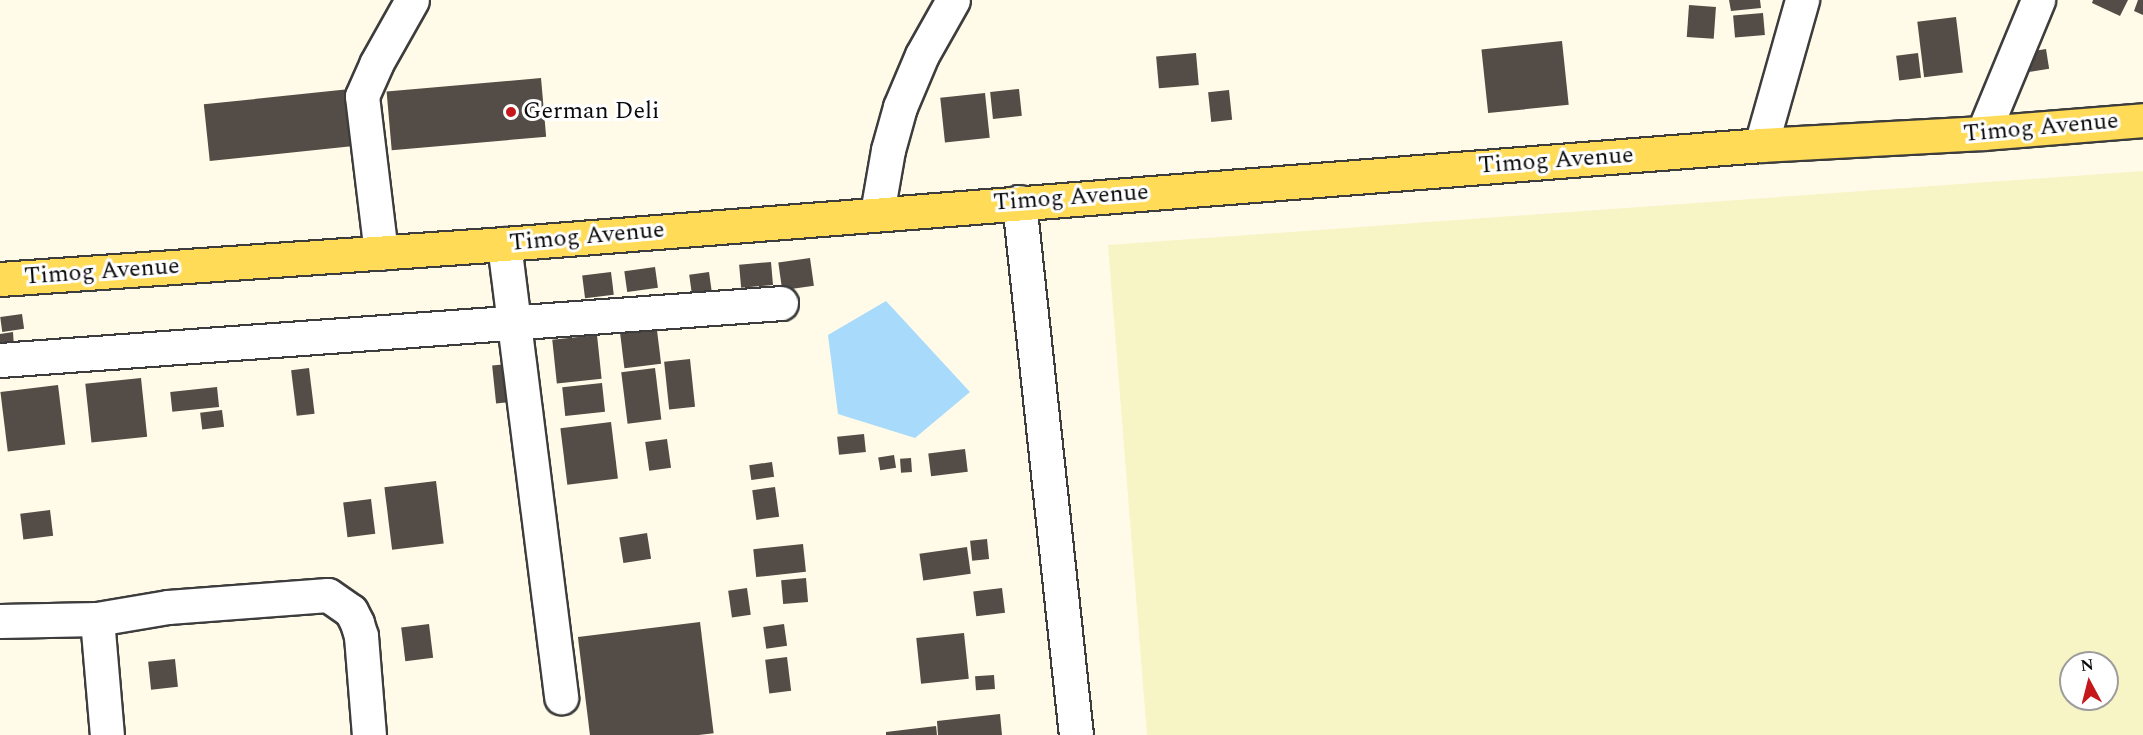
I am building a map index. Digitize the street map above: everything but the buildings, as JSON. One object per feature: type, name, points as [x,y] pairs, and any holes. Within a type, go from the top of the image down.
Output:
[{"type":"main road","name":"Timog Avenue","points":[[0,279],[504,244],[1761,145],[1983,133],[2143,120]]},
{"type":"street","points":[[381,253],[362,96],[376,64],[412,0]]},
{"type":"street","points":[[877,213],[888,150],[900,107],[922,55],[953,0]]},
{"type":"street","points":[[1761,145],[1802,0]]},
{"type":"street","points":[[1983,133],[2038,0]]},
{"type":"street","points":[[1019,202],[1076,735]]},
{"type":"street","points":[[504,244],[561,697]]},
{"type":"street","points":[[0,360],[781,303]]},
{"type":"street","points":[[0,621],[97,619],[168,607],[328,595],[351,611],[361,636],[369,735]]},
{"type":"street","points":[[97,619],[107,735]]},
{"type":"shaded area","points":[[2143,171],[2143,735],[1147,735],[1108,245]]},
{"type":"water","points":[[886,301],[970,392],[915,438],[838,414],[828,335]]},
{"type":"place","name":"German Deli","points":[[511,112]]}]
